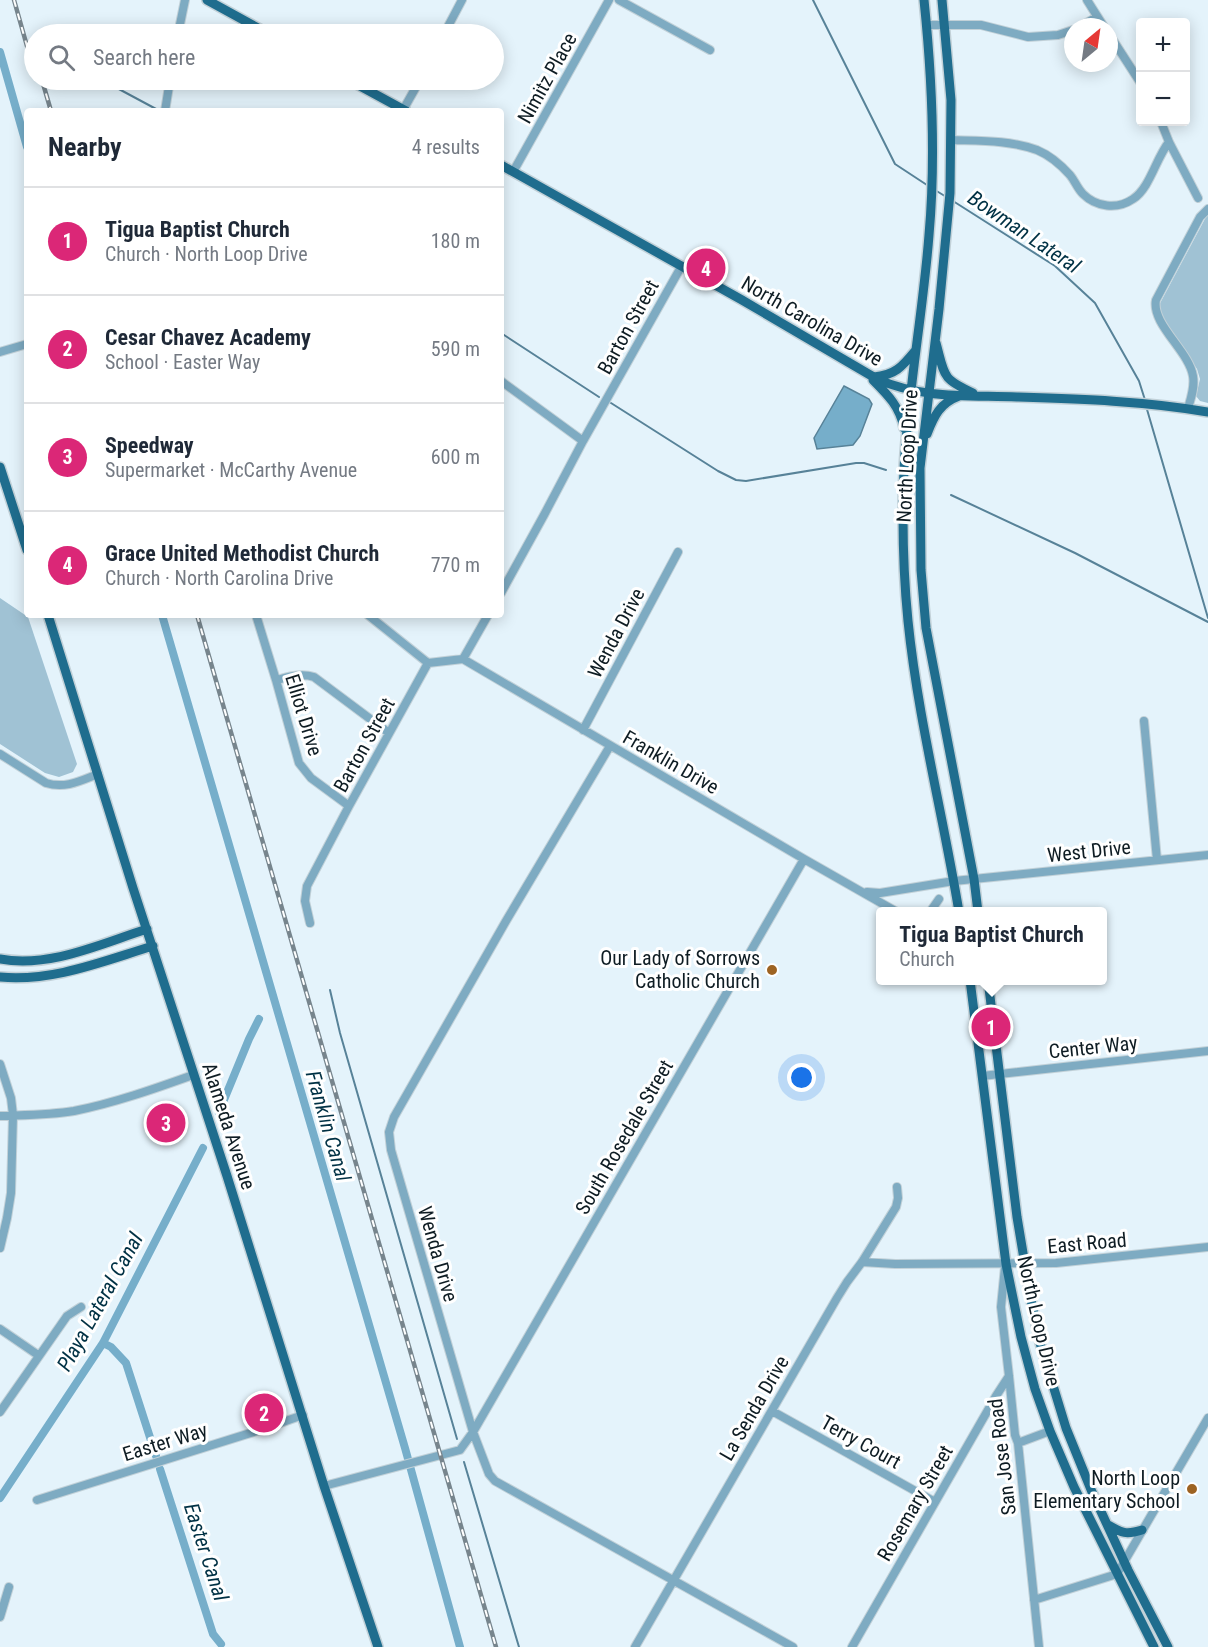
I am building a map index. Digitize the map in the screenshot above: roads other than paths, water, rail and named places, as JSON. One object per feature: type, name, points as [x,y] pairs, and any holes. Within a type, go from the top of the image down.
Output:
[{"type":"main road","points":[[207,0],[251,24]]},
{"type":"main road","name":"North Loop Drive","points":[[924,0],[931,103],[931,204],[910,391],[904,470],[904,570],[908,621],[922,717],[958,907]]},
{"type":"main road","name":"North Loop Drive","points":[[942,0],[951,100],[949,216],[920,468],[921,570],[926,628],[977,907]]},
{"type":"main road","points":[[368,90],[401,108]]},
{"type":"main road","name":"North Carolina Drive","points":[[504,167],[889,384],[928,394],[1136,403],[1208,412]]},
{"type":"main road","points":[[935,338],[944,373],[948,379],[953,384],[978,396]]},
{"type":"main road","points":[[869,374],[885,376],[896,371],[915,351]]},
{"type":"main road","points":[[869,374],[894,401],[907,438]]},
{"type":"main road","points":[[922,448],[934,416],[941,406],[961,395]]},
{"type":"main road","points":[[0,467],[24,541]]},
{"type":"main road","points":[[904,570],[921,570]]},
{"type":"main road","name":"Alameda Avenue","points":[[49,618],[324,1486],[378,1647]]},
{"type":"main road","points":[[0,959],[50,960],[147,929]]},
{"type":"main road","points":[[0,977],[34,978],[54,975],[153,946]]},
{"type":"main road","name":"North Loop Drive","points":[[971,985],[1005,1264],[1035,1389],[1074,1487],[1154,1647]]},
{"type":"main road","name":"North Loop Drive","points":[[988,985],[1017,1217],[1040,1343],[1066,1428],[1092,1492],[1168,1647]]},
{"type":"main road","points":[[1107,1524],[1122,1533],[1142,1530]]},
{"type":"street","points":[[180,24],[185,0]]},
{"type":"street","points":[[449,24],[462,0]]},
{"type":"street","name":"Nimitz Place","points":[[513,172],[609,0]]},
{"type":"street","points":[[619,0],[710,50]]},
{"type":"street","points":[[1087,0],[1097,16],[1094,18]]},
{"type":"street","points":[[927,25],[981,25],[1028,37],[1064,33]]},
{"type":"street","points":[[1118,48],[1136,76]]},
{"type":"street","points":[[165,108],[168,90]]},
{"type":"street","points":[[406,108],[415,90]]},
{"type":"street","points":[[1163,126],[1198,198]]},
{"type":"street","points":[[951,140],[1008,143],[1023,145],[1038,151],[1061,166],[1090,200],[1110,206],[1131,201],[1141,191],[1162,150],[1169,142]]},
{"type":"street","points":[[1188,408],[1193,385],[1191,367],[1158,316],[1155,306],[1156,300],[1200,217],[1208,209]]},
{"type":"street","name":"Barton Street","points":[[504,588],[681,267]]},
{"type":"street","points":[[0,352],[24,345]]},
{"type":"street","points":[[504,383],[583,441]]},
{"type":"street","name":"Wenda Drive","points":[[583,730],[678,552]]},
{"type":"street","name":"Elliot Drive","points":[[257,618],[299,763],[311,778],[349,806]]},
{"type":"street","points":[[372,618],[428,663],[463,660],[486,618]]},
{"type":"street","name":"Franklin Drive","points":[[463,660],[888,907]]},
{"type":"street","name":"Barton Street","points":[[310,923],[305,901],[307,886],[428,663]]},
{"type":"street","points":[[276,680],[298,675],[314,677],[389,733]]},
{"type":"street","points":[[1144,721],[1158,860]]},
{"type":"street","name":"Wenda Drive","points":[[610,746],[394,1117],[389,1141],[473,1432],[489,1474],[495,1481],[793,1647]]},
{"type":"street","points":[[0,754],[54,786],[69,785],[98,774]]},
{"type":"street","name":"West Drive","points":[[974,879],[1208,855]]},
{"type":"street","name":"South Rosedale Street","points":[[324,1486],[460,1450],[473,1432],[804,859]]},
{"type":"street","points":[[863,892],[880,893],[974,879]]},
{"type":"street","points":[[933,907],[939,899]]},
{"type":"street","name":"Center Way","points":[[982,1076],[1208,1051]]},
{"type":"street","points":[[0,1064],[11,1098],[13,1115],[11,1193],[4,1217],[0,1248]]},
{"type":"street","points":[[0,1116],[74,1111],[193,1075]]},
{"type":"street","name":"La Senda Drive","points":[[635,1647],[837,1298],[898,1205],[897,1187]]},
{"type":"street","name":"East Road","points":[[862,1262],[896,1264],[1056,1263],[1208,1247]]},
{"type":"street","name":"San Jose Road","points":[[1005,1264],[1001,1306],[1039,1647]]},
{"type":"street","points":[[0,1412],[67,1316],[81,1307]]},
{"type":"street","points":[[0,1329],[38,1355]]},
{"type":"street","name":"Rosemary Street","points":[[852,1647],[1009,1376]]},
{"type":"street","name":"Terry Court","points":[[772,1411],[934,1502]]},
{"type":"street","name":"Easter Way","points":[[37,1500],[303,1415]]},
{"type":"street","points":[[1034,1600],[1117,1574],[1208,1418]]},
{"type":"street","points":[[1018,1443],[1050,1431]]},
{"type":"street","points":[[0,1617],[9,1587]]},
{"type":"waterway","name":"Bowman Lateral","points":[[813,0],[895,164],[930,187]]},
{"type":"waterway","name":"Franklin Canal","points":[[0,52],[24,136]]},
{"type":"waterway","points":[[121,90],[154,108]]},
{"type":"waterway","name":"Bowman Lateral","points":[[935,190],[948,198]]},
{"type":"waterway","name":"Bowman Lateral","points":[[953,201],[1055,266],[1095,303],[1139,381],[1145,400]]},
{"type":"waterway","points":[[504,335],[599,397]]},
{"type":"waterway","points":[[611,403],[736,480],[746,481],[856,463],[864,463],[886,470]]},
{"type":"waterway","name":"Bowman Lateral","points":[[1146,406],[1208,618]]},
{"type":"waterway","points":[[951,495],[1075,553],[1208,622]]},
{"type":"waterway","name":"Franklin Canal","points":[[163,618],[405,1448],[460,1647]]},
{"type":"waterway","points":[[330,990],[340,1033],[457,1439]]},
{"type":"waterway","name":"Playa Lateral Canal","points":[[219,1112],[259,1019]]},
{"type":"waterway","name":"Playa Lateral Canal","points":[[0,1498],[103,1343],[203,1148]]},
{"type":"waterway","name":"Easter Canal","points":[[103,1343],[111,1347],[126,1363],[156,1456]]},
{"type":"waterway","points":[[464,1462],[519,1647]]},
{"type":"waterway","name":"Easter Canal","points":[[160,1469],[213,1634],[221,1644]]},
{"type":"railway","points":[[14,0],[24,36]]},
{"type":"railway","points":[[45,90],[50,108]]},
{"type":"railway","points":[[198,618],[496,1647]]},
{"type":"place","name":"Grace United Methodist Church","points":[[706,268]]},
{"type":"place","name":"Our Lady of Sorrows Catholic Church","points":[[772,970]]},
{"type":"place","name":"Tigua Baptist Church","points":[[991,1027]]},
{"type":"place","name":"Speedway","points":[[166,1123]]},
{"type":"place","name":"Cesar Chavez Academy","points":[[264,1413]]},
{"type":"place","name":"North Loop Elementary School","points":[[1192,1489]]}]
